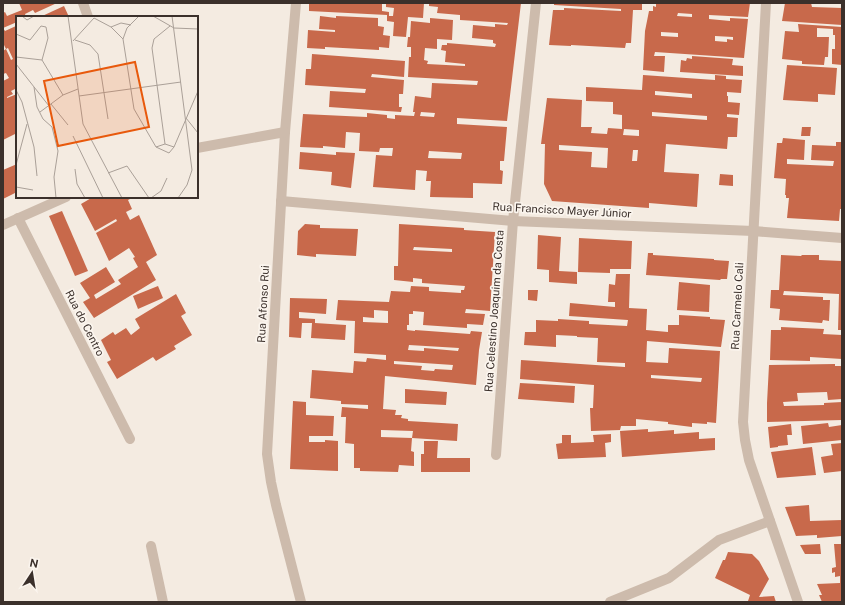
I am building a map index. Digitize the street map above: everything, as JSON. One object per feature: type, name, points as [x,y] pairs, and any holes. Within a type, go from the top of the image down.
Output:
[{"type":"street","points":[[83,3],[88,16]]},
{"type":"street","name":"Rua Afonso Rui","points":[[296,3],[285,132],[267,454],[276,505],[301,602]]},
{"type":"street","name":"Rua Celestino Joaquim da Costa","points":[[496,455],[513,220],[536,3]]},
{"type":"street","name":"Rua Carmelo Cali","points":[[766,3],[743,422],[749,460],[798,602]]},
{"type":"street","points":[[198,148],[285,132]]},
{"type":"street","points":[[3,225],[64,198]]},
{"type":"street","name":"Rua Francisco Mayer Júnior","points":[[281,201],[513,220],[842,238]]},
{"type":"street","name":"Rua do Centro","points":[[18,218],[130,439]]},
{"type":"street","points":[[610,602],[669,578],[719,540],[770,521]]},
{"type":"street","points":[[151,546],[163,602]]},
{"type":"building","points":[[19,3],[57,3],[35,13],[33,10],[25,14],[26,16],[16,16],[16,22],[3,28],[3,13],[5,12],[7,16],[22,10]]},
{"type":"building","points":[[309,3],[382,3],[382,11],[389,12],[389,16],[393,16],[394,8],[386,7],[386,3],[424,3],[423,18],[408,17],[406,37],[393,36],[394,22],[387,21],[387,15],[309,11]]},
{"type":"building","points":[[429,3],[521,3],[507,121],[457,118],[457,124],[507,127],[504,161],[500,161],[500,170],[503,171],[502,184],[473,183],[473,198],[430,197],[431,181],[426,181],[427,171],[416,170],[415,190],[373,187],[376,155],[392,156],[393,148],[380,148],[379,152],[359,151],[360,133],[346,132],[345,148],[323,146],[323,148],[300,147],[303,114],[367,117],[367,113],[387,115],[387,118],[395,119],[395,115],[414,116],[415,96],[431,98],[432,83],[477,85],[478,81],[408,77],[411,47],[407,47],[408,37],[410,37],[411,21],[430,23],[430,18],[453,20],[452,40],[437,39],[437,49],[425,48],[424,60],[428,61],[427,64],[465,66],[465,64],[445,62],[446,51],[441,50],[442,45],[447,45],[447,43],[495,47],[496,44],[493,43],[493,40],[472,38],[473,25],[495,27],[495,24],[507,25],[508,23],[460,20],[460,15],[437,13],[438,7],[429,6]],"holes":[[[421,112],[435,113],[434,117],[420,116]],[[429,151],[462,153],[461,159],[428,158]]]},
{"type":"building","points":[[554,3],[642,3],[642,10],[633,10],[631,43],[626,43],[625,48],[549,45],[553,10],[564,10],[564,8],[621,11],[621,9],[554,5]]},
{"type":"building","points":[[656,3],[750,3],[748,17],[709,15],[709,19],[730,21],[730,18],[748,19],[744,58],[655,52],[654,56],[665,56],[664,72],[643,70],[645,31],[649,11],[653,11],[653,6],[656,7]],"holes":[[[678,13],[692,14],[692,17],[677,16]],[[661,32],[678,33],[678,37],[661,36]],[[715,36],[733,37],[733,40],[727,39],[727,42],[715,41]]]},
{"type":"building","points":[[785,3],[811,3],[812,7],[842,8],[842,25],[782,21]]},
{"type":"building","points":[[64,6],[69,16],[42,16]]},
{"type":"building","points":[[320,16],[336,18],[336,16],[378,18],[378,26],[384,27],[383,35],[390,36],[389,48],[379,47],[379,50],[325,47],[325,49],[307,48],[308,30],[335,32],[335,30],[319,29]]},
{"type":"building","points":[[798,24],[842,27],[842,65],[832,64],[832,49],[835,49],[835,35],[833,35],[833,29],[817,28],[817,37],[829,37],[828,57],[825,57],[824,65],[802,64],[802,61],[782,59],[785,31],[799,32]]},
{"type":"building","points":[[16,26],[16,88],[11,91],[13,94],[7,98],[16,94],[16,134],[3,140],[3,81],[9,78],[6,73],[3,74],[3,51],[6,49],[3,45],[3,28],[5,31]],"holes":[[[8,48],[13,59],[11,60],[6,49]]]},
{"type":"building","points":[[312,54],[405,61],[404,77],[372,74],[371,77],[404,80],[403,94],[399,94],[399,107],[402,107],[401,112],[329,107],[330,91],[365,93],[366,89],[305,85],[306,69],[311,69]]},
{"type":"building","points":[[692,56],[733,59],[732,65],[743,66],[743,76],[680,72],[681,60],[686,61],[687,58],[692,59]]},
{"type":"building","points":[[787,65],[837,68],[835,95],[818,94],[818,102],[783,100]]},
{"type":"building","points":[[643,75],[715,80],[715,75],[726,76],[726,79],[742,80],[741,93],[727,92],[728,102],[740,103],[739,115],[727,114],[727,117],[738,118],[737,137],[728,137],[727,149],[666,144],[664,172],[699,174],[697,207],[649,203],[649,208],[552,201],[544,184],[545,144],[541,144],[547,98],[582,100],[581,127],[592,127],[591,133],[607,134],[608,128],[622,129],[622,115],[613,114],[613,102],[586,101],[586,87],[642,90]],"holes":[[[655,91],[692,94],[692,98],[655,95]],[[652,112],[707,116],[707,120],[652,116]],[[624,129],[639,130],[639,136],[623,135]],[[559,145],[608,148],[607,168],[591,167],[592,152],[559,150]],[[633,150],[638,150],[637,161],[632,161]]]},
{"type":"building","points":[[802,127],[811,127],[810,136],[801,136]]},
{"type":"building","points":[[783,138],[805,140],[804,160],[787,159],[787,164],[833,166],[834,161],[811,160],[812,145],[836,146],[836,142],[842,142],[842,209],[840,209],[839,221],[787,218],[789,198],[786,198],[785,195],[786,179],[774,178],[777,143],[782,143]]},
{"type":"building","points":[[300,152],[336,155],[336,152],[355,153],[351,188],[331,185],[332,172],[299,169]]},
{"type":"building","points":[[16,164],[16,192],[3,199],[3,170]]},
{"type":"building","points":[[720,174],[733,175],[733,186],[719,185]]},
{"type":"building","points":[[91,198],[132,198],[128,200],[132,209],[126,212],[130,220],[139,215],[157,255],[146,262],[156,280],[94,318],[83,302],[90,298],[80,283],[106,267],[115,282],[94,295],[96,299],[121,284],[118,280],[138,267],[133,258],[135,257],[129,248],[109,261],[96,233],[117,221],[116,219],[95,231],[81,204]]},
{"type":"building","points":[[62,211],[88,271],[75,276],[49,216]]},
{"type":"building","points":[[305,224],[320,225],[320,228],[358,229],[356,256],[316,254],[316,257],[297,255],[298,231]]},
{"type":"building","points":[[399,224],[464,228],[464,230],[495,232],[490,311],[466,309],[465,313],[485,314],[483,325],[467,324],[467,328],[423,325],[424,312],[413,311],[413,314],[409,314],[409,325],[407,325],[407,330],[415,331],[470,334],[471,331],[482,332],[476,385],[385,376],[383,409],[396,410],[395,415],[402,415],[401,418],[408,419],[408,421],[458,424],[457,441],[412,438],[411,451],[414,452],[414,466],[399,465],[398,472],[360,471],[360,468],[354,468],[354,444],[345,443],[346,417],[341,417],[342,407],[368,409],[368,405],[341,404],[341,401],[310,398],[312,370],[353,373],[354,361],[366,362],[367,358],[386,360],[386,355],[354,353],[355,321],[336,320],[338,300],[389,302],[391,291],[410,292],[411,286],[429,287],[429,291],[461,293],[461,290],[464,290],[465,286],[422,283],[422,279],[413,278],[413,282],[394,280],[394,266],[398,266]],"holes":[[[414,247],[452,249],[452,252],[413,250]],[[374,310],[388,311],[388,323],[363,322],[363,317],[374,318]],[[409,345],[459,348],[458,351],[424,348],[424,351],[408,350]],[[394,361],[453,365],[452,370],[435,369],[434,371],[421,370],[422,366],[394,364]],[[381,430],[413,431],[412,438],[381,437]]]},
{"type":"building","points":[[538,235],[561,237],[559,271],[577,272],[577,284],[549,282],[549,270],[537,269]]},
{"type":"building","points":[[579,238],[632,241],[631,269],[610,269],[610,273],[578,272]]},
{"type":"building","points":[[648,253],[653,253],[653,255],[729,261],[727,279],[720,280],[646,275]]},
{"type":"building","points":[[781,255],[819,255],[819,260],[842,261],[842,330],[838,330],[839,294],[784,291],[783,295],[823,297],[823,300],[830,300],[829,321],[823,320],[822,323],[779,320],[780,309],[770,308],[771,290],[779,290]]},
{"type":"building","points":[[616,274],[630,274],[629,308],[647,309],[646,330],[668,332],[668,325],[679,325],[679,315],[710,317],[710,319],[725,320],[721,347],[647,341],[646,362],[668,363],[669,348],[720,351],[716,423],[692,423],[692,427],[668,424],[668,422],[636,419],[636,426],[621,426],[620,430],[591,431],[590,408],[593,408],[594,385],[520,379],[521,360],[625,367],[625,363],[597,362],[598,338],[556,335],[556,347],[524,345],[525,332],[536,332],[536,320],[558,321],[558,319],[589,321],[589,324],[627,326],[628,320],[569,316],[570,303],[615,307],[615,302],[608,302],[609,284],[615,285]],"holes":[[[651,375],[702,378],[701,382],[651,378]]]},
{"type":"building","points":[[679,282],[710,285],[709,312],[677,310]]},
{"type":"building","points":[[158,286],[163,298],[138,309],[133,296]]},
{"type":"building","points":[[528,290],[538,290],[537,301],[528,300]]},
{"type":"building","points":[[176,294],[186,313],[181,316],[192,335],[174,346],[176,349],[156,361],[153,357],[117,379],[107,362],[111,360],[101,340],[113,332],[115,335],[126,328],[131,335],[140,328],[135,319]]},
{"type":"building","points":[[290,298],[327,299],[326,314],[299,312],[299,318],[315,319],[315,323],[346,325],[345,340],[311,338],[312,323],[302,323],[301,338],[289,337]]},
{"type":"building","points":[[781,327],[824,329],[823,334],[842,335],[842,359],[810,357],[810,361],[770,360],[771,330],[781,330]]},
{"type":"building","points":[[835,364],[835,366],[842,366],[842,399],[828,400],[827,392],[797,393],[798,401],[783,402],[784,406],[824,405],[824,403],[842,402],[842,420],[767,422],[769,365]]},
{"type":"building","points":[[520,383],[575,386],[574,403],[518,399]]},
{"type":"building","points":[[405,389],[447,392],[446,405],[405,403]]},
{"type":"building","points":[[293,401],[306,402],[306,415],[334,416],[333,436],[309,436],[309,442],[325,442],[325,440],[338,441],[338,471],[290,469]]},
{"type":"building","points":[[828,423],[829,427],[842,425],[842,440],[803,444],[801,426]]},
{"type":"building","points":[[791,424],[792,435],[787,435],[788,445],[770,448],[768,427]]},
{"type":"building","points":[[648,429],[648,432],[674,430],[674,434],[699,432],[699,439],[715,438],[715,450],[622,457],[620,431]]},
{"type":"building","points":[[611,434],[611,442],[605,443],[606,457],[558,459],[556,444],[562,443],[562,435],[571,435],[571,443],[594,442],[593,435]]},
{"type":"building","points":[[424,441],[438,441],[437,458],[470,458],[470,472],[421,472],[421,454],[424,454]]},
{"type":"building","points":[[842,443],[842,471],[824,473],[821,457],[833,455],[831,444]]},
{"type":"building","points":[[812,447],[816,475],[777,478],[771,452]]},
{"type":"building","points":[[809,505],[810,521],[842,520],[842,536],[817,538],[817,535],[796,536],[785,507]]},
{"type":"building","points":[[820,544],[821,554],[805,554],[800,545]]},
{"type":"building","points":[[834,544],[842,544],[842,602],[822,602],[819,595],[822,595],[817,584],[840,583],[840,576],[835,577],[835,572],[832,573],[832,568],[836,567]]},
{"type":"building","points":[[728,552],[752,554],[759,561],[769,579],[759,597],[774,596],[776,602],[748,601],[750,595],[715,578]]}]
